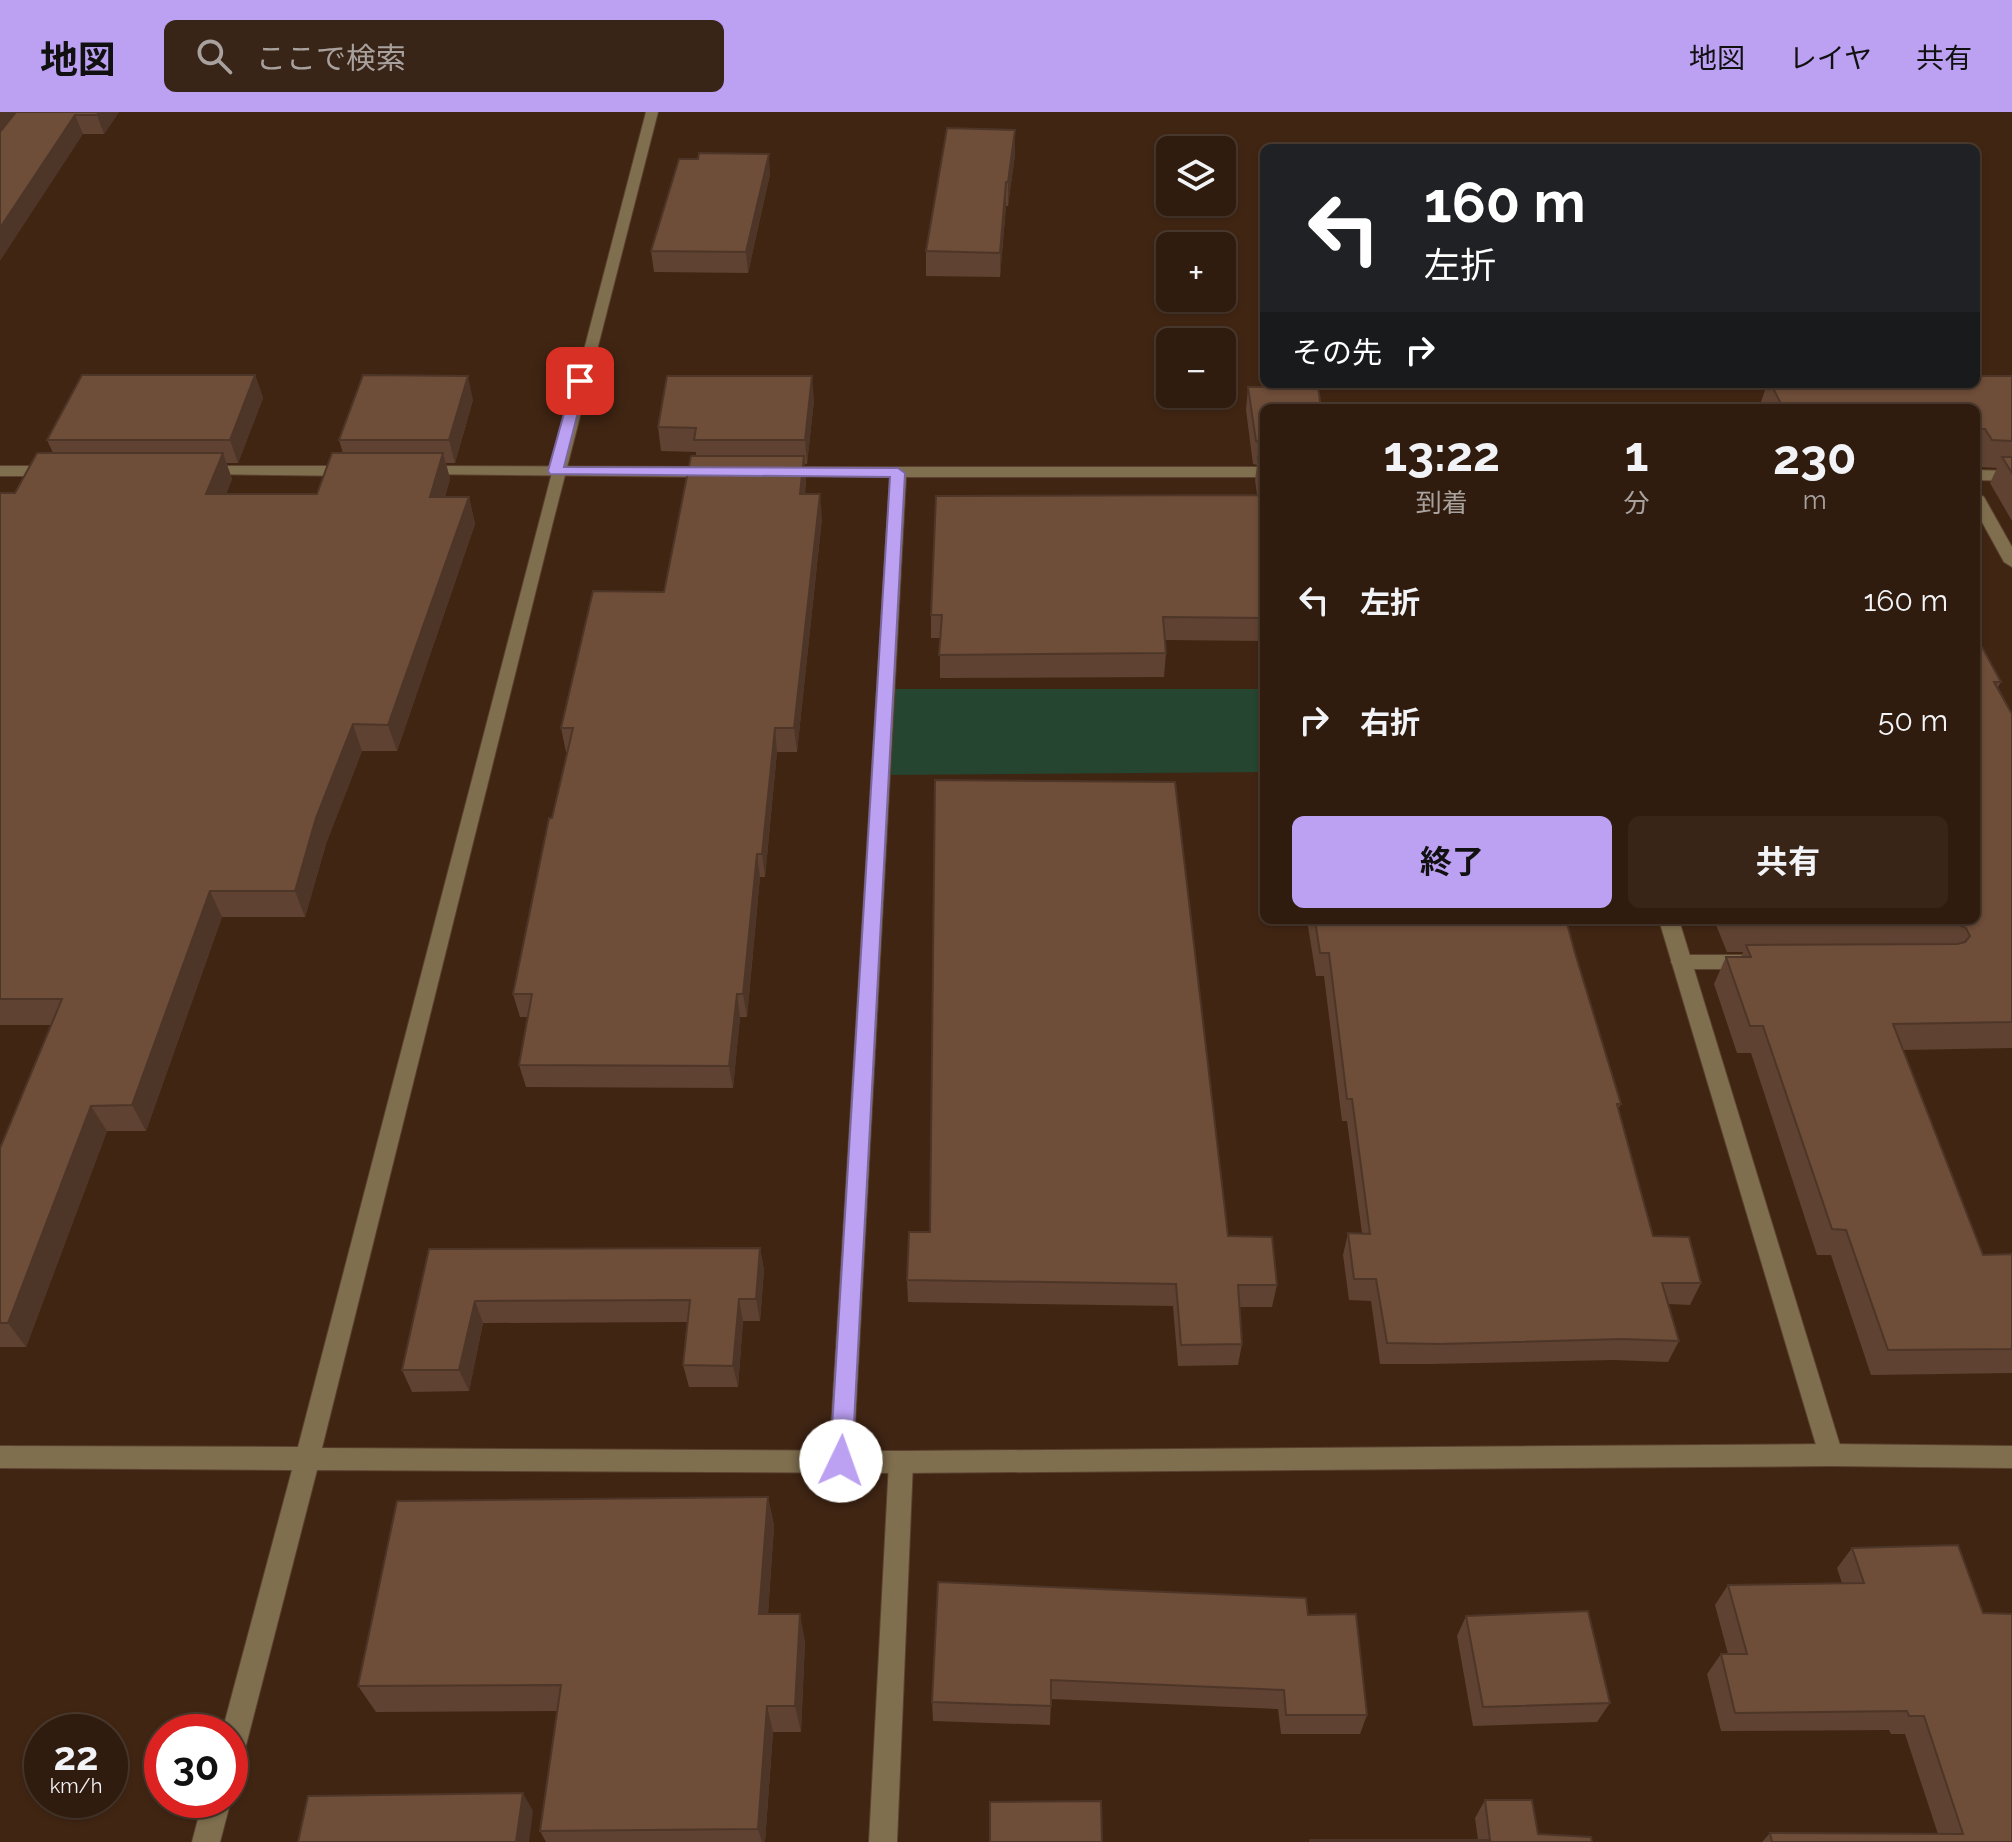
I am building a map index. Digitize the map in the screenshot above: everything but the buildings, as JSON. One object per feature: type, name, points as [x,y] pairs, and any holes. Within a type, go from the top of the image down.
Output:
[{"type":"street","points":[[240,1714],[308,1458],[555,471],[652,112]]},
{"type":"street","points":[[3,475],[71,471]]},
{"type":"street","points":[[180,471],[368,471]]},
{"type":"street","points":[[399,471],[727,472]]},
{"type":"street","points":[[758,472],[1260,472]]},
{"type":"street","points":[[841,1461],[898,473]]},
{"type":"street","points":[[1980,475],[2012,476]]},
{"type":"street","points":[[1980,504],[2012,562]]},
{"type":"street","points":[[1670,924],[1831,1455]]},
{"type":"street","points":[[1681,962],[1773,961]]},
{"type":"street","points":[[0,1457],[901,1462],[1831,1455],[2012,1457]]},
{"type":"street","points":[[883,1842],[901,1462]]},
{"type":"street","points":[[206,1842],[212,1818]]},
{"type":"green space","points":[[885,689],[1260,689],[1260,772],[880,775]]},
{"type":"route","points":[[580,381],[555,471],[898,473],[841,1461]]}]
